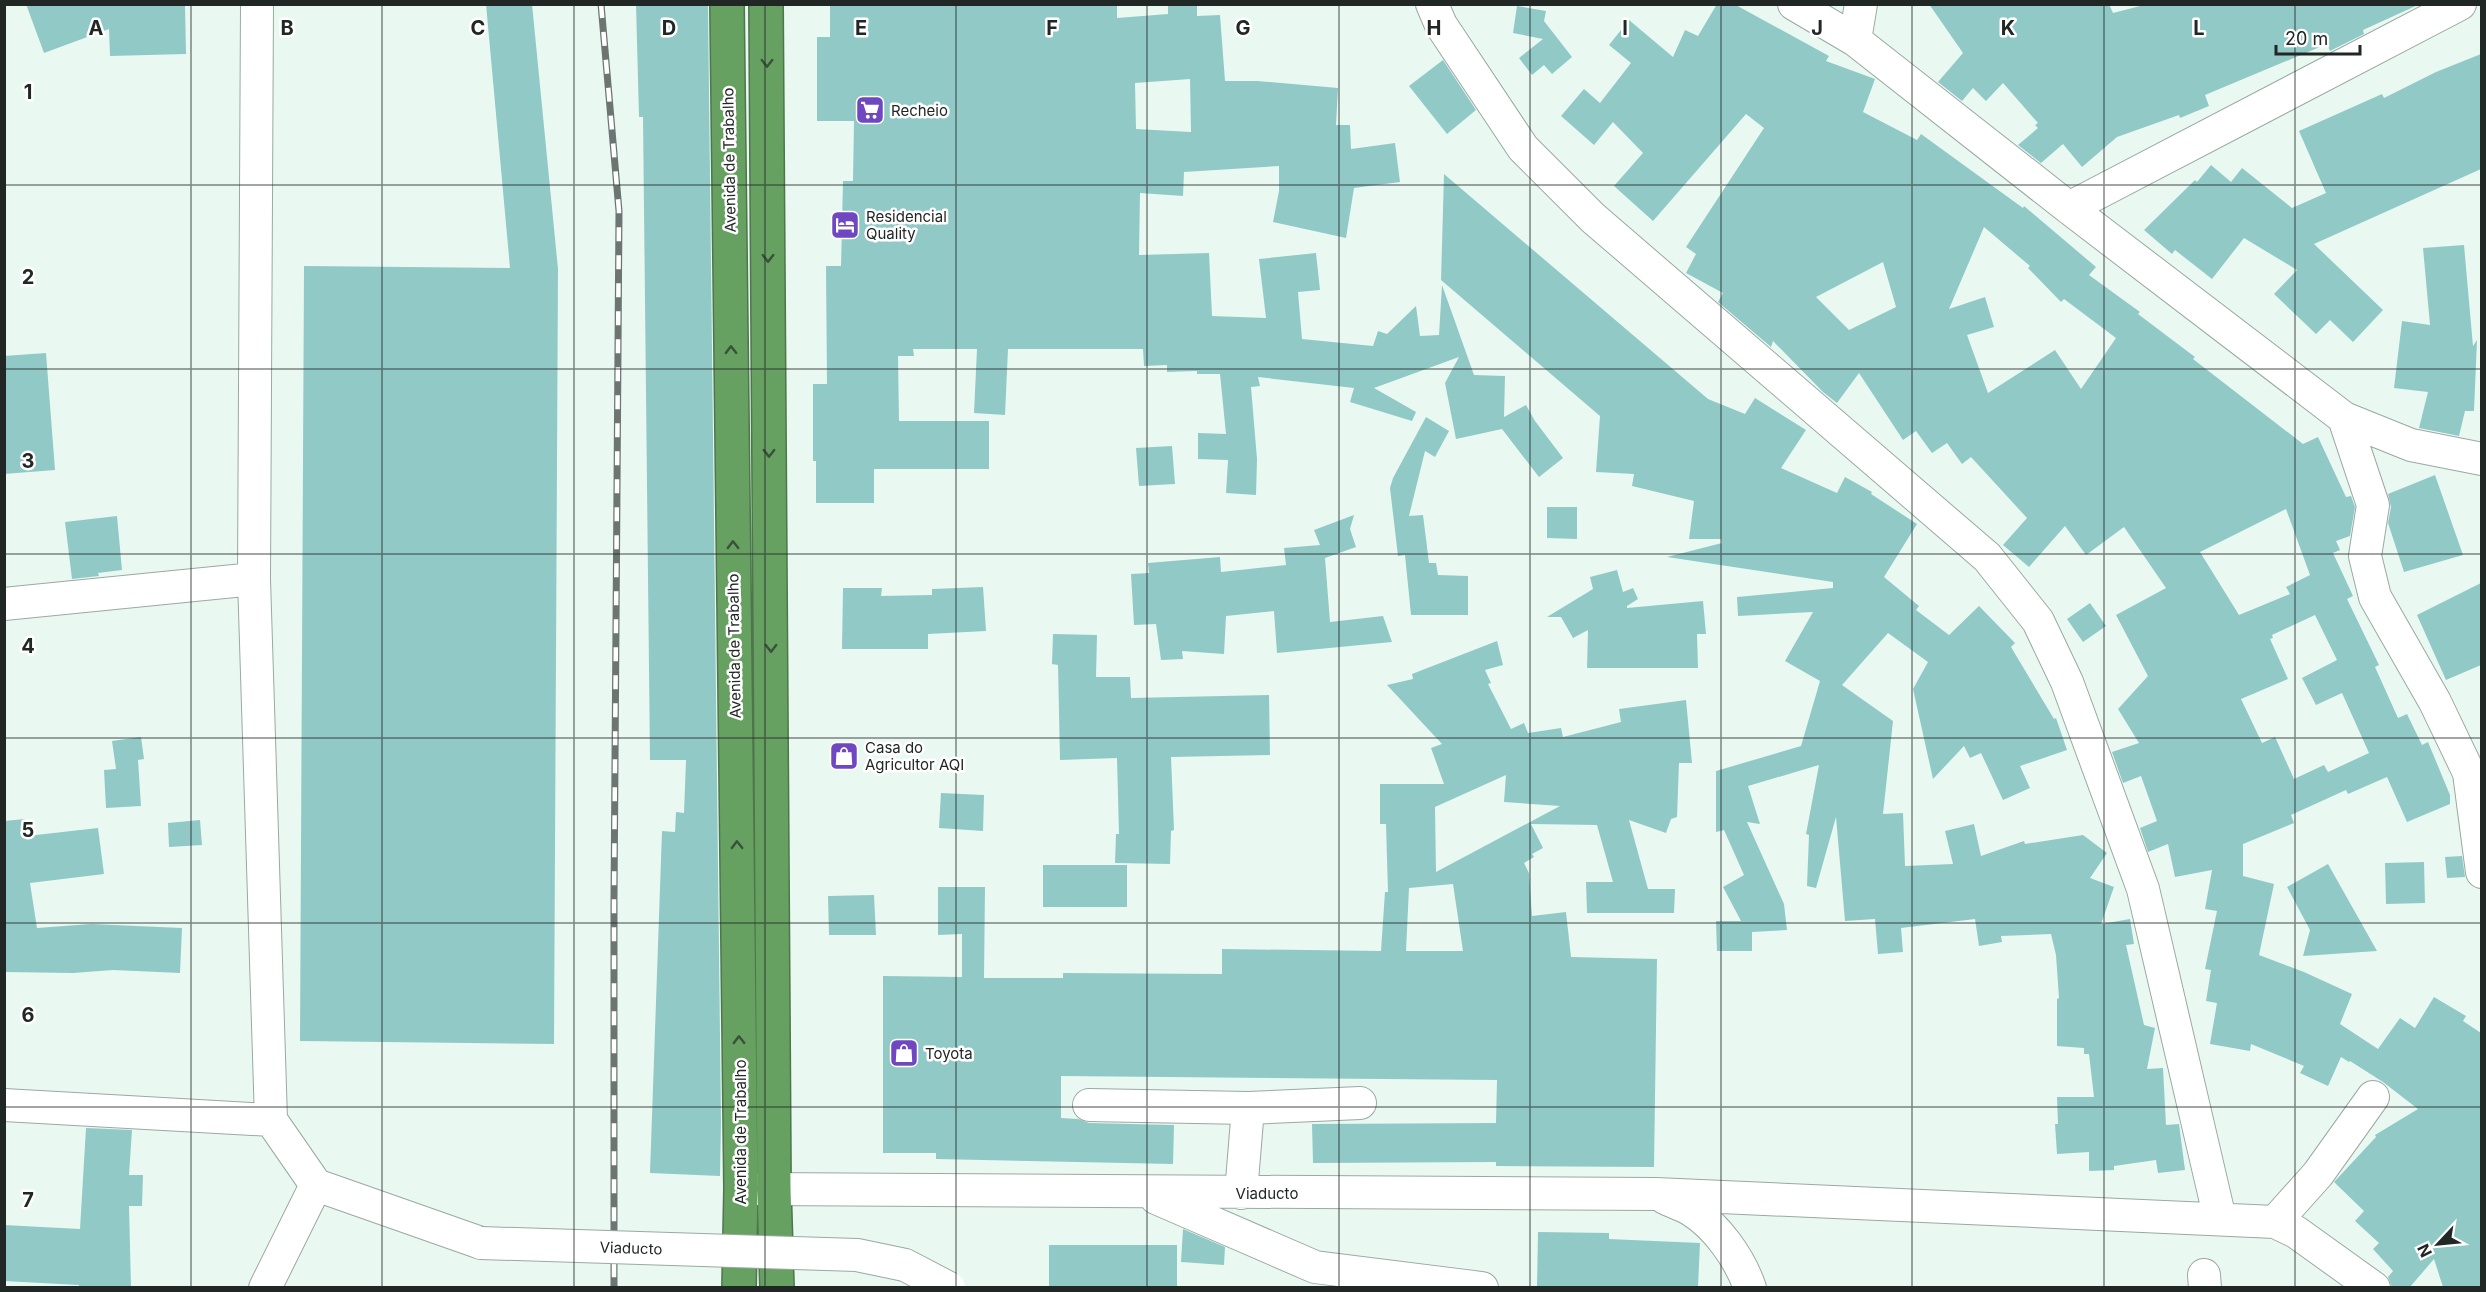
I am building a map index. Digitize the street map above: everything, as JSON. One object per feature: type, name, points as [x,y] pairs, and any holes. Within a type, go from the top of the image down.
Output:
[{"type":"highway","name":"Avenida de Trabalho","points":[[727,4],[741,1189],[739,1287]]},
{"type":"highway","points":[[766,4],[774,1189],[777,1287]]},
{"type":"street","points":[[257,4],[254,579],[271,1120],[316,1185],[265,1287]]},
{"type":"street","points":[[1432,4],[1441,25],[1523,148],[1593,218],[1986,557],[2038,621],[2067,682],[2143,889],[2220,1220]]},
{"type":"street","points":[[1794,4],[1855,40],[2069,208],[2344,418],[2411,445],[2481,459]]},
{"type":"street","points":[[1855,40],[1861,4]]},
{"type":"street","points":[[2069,208],[2460,4]]},
{"type":"street","points":[[2344,418],[2373,505],[2365,556],[2375,597],[2435,702],[2469,773],[2481,872]]},
{"type":"street","points":[[4,604],[254,579]]},
{"type":"street","points":[[2275,1222],[2318,1174],[2373,1097]]},
{"type":"street","points":[[1089,1105],[1248,1108],[1360,1103]]},
{"type":"street","points":[[4,1105],[271,1120]]},
{"type":"street","points":[[1240,1193],[1248,1108]]},
{"type":"street","name":"Viaducto","points":[[316,1185],[482,1243],[857,1255],[905,1265],[948,1287]]},
{"type":"street","name":"Viaducto","points":[[741,1189],[1656,1194],[1691,1210],[1718,1234],[1744,1272],[1750,1287]]},
{"type":"street","points":[[1144,1193],[1315,1267],[1482,1287]]},
{"type":"street","points":[[1656,1194],[2275,1222],[2296,1232],[2374,1287]]},
{"type":"building","points":[[26,4],[185,4],[186,54],[110,56],[109,29],[44,53]]},
{"type":"building","points":[[486,4],[532,4],[558,269],[554,1044],[300,1041],[304,266],[510,268]]},
{"type":"building","points":[[636,4],[708,4],[720,1176],[650,1173],[662,831],[675,832],[676,812],[684,813],[686,760],[650,760],[643,117],[639,117]]},
{"type":"building","points":[[830,4],[1117,4],[1117,18],[1168,14],[1168,4],[1197,4],[1197,16],[1220,15],[1225,81],[1257,81],[1338,88],[1336,125],[1350,125],[1351,149],[1395,143],[1400,182],[1354,188],[1346,238],[1273,222],[1279,191],[1279,166],[1184,172],[1183,196],[1140,193],[1139,255],[1209,253],[1212,316],[1266,318],[1259,259],[1316,253],[1320,290],[1298,292],[1302,339],[1373,346],[1378,331],[1387,334],[1416,306],[1420,336],[1439,335],[1442,285],[1474,375],[1505,376],[1504,417],[1526,405],[1563,458],[1539,477],[1502,429],[1456,439],[1445,383],[1459,357],[1374,388],[1416,412],[1412,421],[1350,402],[1354,388],[1258,377],[1260,386],[1251,387],[1257,459],[1256,495],[1226,493],[1228,460],[1198,459],[1198,433],[1226,434],[1220,374],[1197,374],[1197,371],[1167,372],[1167,365],[1144,366],[1143,349],[1008,349],[1005,415],[974,413],[977,349],[913,349],[914,356],[898,356],[899,421],[989,421],[989,469],[874,469],[874,503],[816,503],[816,461],[813,461],[813,384],[827,384],[826,266],[841,266],[843,181],[853,181],[854,121],[817,121],[817,37],[830,37]],"holes":[[[1190,79],[1191,132],[1136,129],[1135,83]]]},
{"type":"building","points":[[1717,4],[1734,4],[1829,56],[1826,61],[1875,79],[1863,112],[1917,140],[1921,134],[2023,208],[2024,206],[2096,267],[2089,275],[2140,312],[2138,314],[2195,357],[2193,359],[2303,444],[2318,437],[2346,497],[2351,496],[2355,507],[2350,536],[2336,541],[2340,550],[2333,553],[2353,596],[2347,599],[2379,665],[2375,667],[2398,718],[2407,714],[2422,745],[2428,742],[2450,795],[2450,804],[2407,822],[2387,777],[2348,794],[2346,790],[2291,815],[2294,823],[2243,844],[2243,876],[2274,884],[2259,955],[2352,994],[2340,1024],[2378,1049],[2400,1018],[2415,1028],[2434,997],[2466,1016],[2463,1021],[2481,1033],[2481,1287],[2443,1287],[2434,1259],[2410,1287],[2392,1287],[2388,1277],[2393,1271],[2373,1249],[2379,1243],[2355,1221],[2364,1211],[2334,1182],[2376,1137],[2375,1135],[2418,1109],[2383,1082],[2341,1057],[2328,1086],[2300,1073],[2304,1066],[2251,1044],[2250,1051],[2210,1044],[2217,1003],[2206,1001],[2211,970],[2205,969],[2217,911],[2205,909],[2212,870],[2175,877],[2168,844],[2148,852],[2140,828],[2157,821],[2141,776],[2123,783],[2112,752],[2139,743],[2118,709],[2148,676],[2116,615],[2166,588],[2124,527],[2086,555],[2065,526],[2029,567],[2003,545],[2027,518],[1971,457],[1962,464],[1947,443],[1932,453],[1916,431],[1903,440],[1859,373],[1837,403],[1823,392],[1773,341],[1771,347],[1718,302],[1723,293],[1686,273],[1696,254],[1686,247],[1764,128],[1746,114],[1653,221],[1614,186],[1643,153],[1613,122],[1594,145],[1561,116],[1584,89],[1600,103],[1631,63],[1609,45],[1629,20],[1673,57],[1685,30],[1698,36]],"holes":[[[1984,227],[2030,266],[2028,268],[2061,302],[2064,299],[2116,338],[2081,389],[2055,350],[1988,393],[1967,335],[1994,327],[1985,297],[1949,309]],[[1883,262],[1896,307],[1849,330],[1816,297]],[[2286,509],[2310,575],[2286,587],[2290,594],[2239,615],[2200,552]],[[2315,615],[2337,660],[2302,678],[2316,705],[2342,693],[2369,753],[2328,772],[2324,765],[2294,779],[2275,737],[2262,743],[2241,699],[2288,679],[2270,639],[2273,638],[2272,635]]]},
{"type":"building","points":[[1929,4],[2109,4],[2113,13],[2148,4],[2420,4],[2363,30],[2364,34],[2330,51],[2327,44],[2205,95],[2209,106],[2180,118],[2179,115],[2117,137],[2082,167],[2063,144],[2041,163],[2018,145],[2038,128],[2035,125],[2038,123],[2003,83],[1986,101],[1973,88],[1962,101],[1938,82],[1963,53]]},
{"type":"building","points":[[1517,6],[1546,11],[1544,21],[1572,57],[1552,74],[1544,65],[1532,75],[1519,58],[1543,39],[1513,33]]},
{"type":"building","points":[[2481,54],[2481,169],[2314,244],[2383,310],[2353,342],[2330,320],[2316,334],[2274,294],[2297,270],[2244,238],[2212,279],[2175,250],[2172,254],[2144,230],[2195,180],[2197,182],[2211,165],[2231,182],[2242,168],[2292,208],[2326,193],[2299,131],[2382,94],[2384,98],[2436,72]]},
{"type":"building","points":[[1443,60],[1476,110],[1447,134],[1409,86]]},
{"type":"building","points":[[1444,174],[1708,399],[1745,414],[1755,398],[1806,430],[1781,468],[1837,493],[1845,477],[1872,492],[1871,494],[1917,524],[1884,577],[1919,606],[1916,610],[1949,635],[1979,606],[2015,643],[2011,647],[2054,719],[2056,718],[2067,750],[2020,766],[2030,788],[2003,800],[1981,753],[1970,758],[1964,746],[1933,779],[1913,689],[1928,662],[1888,633],[1842,685],[1893,721],[1883,814],[1903,813],[1905,866],[1953,864],[1945,831],[1974,824],[1981,856],[2024,841],[2025,844],[2083,835],[2107,853],[2090,878],[2114,887],[2101,924],[2130,919],[2134,944],[2126,945],[2144,1025],[2155,1028],[2147,1069],[2163,1068],[2166,1125],[2179,1124],[2185,1170],[2158,1173],[2156,1160],[2114,1166],[2114,1170],[2089,1171],[2089,1152],[2057,1154],[2055,1124],[2058,1124],[2057,1097],[2094,1097],[2089,1054],[2084,1054],[2084,1048],[2057,1046],[2057,999],[2059,998],[2056,955],[2051,934],[2001,936],[2002,942],[1979,946],[1975,919],[1901,928],[1903,952],[1878,954],[1875,919],[1845,921],[1836,817],[1816,888],[1807,886],[1809,835],[1806,834],[1819,765],[1748,786],[1760,824],[1747,822],[1784,904],[1787,930],[1752,932],[1752,951],[1717,951],[1716,921],[1741,921],[1723,887],[1744,875],[1724,830],[1716,832],[1716,771],[1801,746],[1820,681],[1785,661],[1813,612],[1738,616],[1737,597],[1833,588],[1833,582],[1667,557],[1722,543],[1721,539],[1689,539],[1694,501],[1632,486],[1634,474],[1596,472],[1600,416],[1441,280]]},
{"type":"building","points":[[2464,245],[2473,346],[2477,340],[2474,411],[2465,411],[2459,436],[2419,428],[2428,392],[2394,388],[2402,321],[2430,325],[2423,248]]},
{"type":"building","points":[[46,353],[55,470],[4,474],[4,356]]},
{"type":"building","points":[[1426,417],[1449,431],[1435,457],[1425,451],[1409,516],[1423,515],[1429,563],[1436,563],[1438,575],[1468,576],[1468,615],[1411,615],[1405,555],[1398,556],[1390,488],[1393,478]]},
{"type":"building","points":[[1172,446],[1175,484],[1139,486],[1136,448]]},
{"type":"building","points":[[2435,475],[2463,555],[2404,572],[2388,523],[2391,507],[2388,494]]},
{"type":"building","points":[[1547,507],[1577,507],[1577,539],[1547,538]]},
{"type":"building","points":[[1354,515],[1350,529],[1356,547],[1325,558],[1330,622],[1383,616],[1392,642],[1277,653],[1274,611],[1226,616],[1224,654],[1182,651],[1183,659],[1161,660],[1156,624],[1134,625],[1131,574],[1149,573],[1148,563],[1220,557],[1221,572],[1286,565],[1284,548],[1320,545],[1314,530]]},
{"type":"building","points":[[117,516],[122,570],[98,573],[99,576],[72,579],[65,522]]},
{"type":"building","points":[[1617,570],[1623,592],[1633,588],[1638,599],[1627,608],[1703,601],[1706,634],[1697,634],[1698,668],[1587,668],[1588,630],[1573,638],[1561,617],[1547,617],[1593,589],[1590,577]]},
{"type":"building","points":[[2481,583],[2481,665],[2446,680],[2417,615]]},
{"type":"building","points":[[983,587],[986,631],[928,634],[928,649],[842,649],[843,588],[882,588],[881,596],[932,595],[932,589]]},
{"type":"building","points":[[2090,603],[2106,626],[2083,642],[2067,619]]},
{"type":"building","points":[[1053,634],[1097,635],[1096,677],[1130,677],[1131,698],[1269,695],[1270,755],[1171,757],[1174,830],[1171,831],[1170,864],[1115,863],[1116,834],[1119,834],[1117,758],[1060,760],[1058,665],[1052,664]]},
{"type":"building","points":[[1497,641],[1503,665],[1485,670],[1491,683],[1488,684],[1511,729],[1524,723],[1528,733],[1561,728],[1563,737],[1621,722],[1619,709],[1686,700],[1692,763],[1679,763],[1677,817],[1671,819],[1666,833],[1629,820],[1648,889],[1675,889],[1674,913],[1587,913],[1586,882],[1613,882],[1597,825],[1531,824],[1543,848],[1532,854],[1534,857],[1524,863],[1529,873],[1532,916],[1566,912],[1571,957],[1657,959],[1654,1167],[1496,1166],[1496,1162],[1313,1163],[1312,1124],[1496,1123],[1497,1080],[1061,1076],[1061,1118],[1078,1119],[1089,1123],[1174,1125],[1173,1164],[936,1159],[936,1153],[883,1153],[883,976],[962,977],[962,934],[938,935],[938,887],[985,887],[984,978],[1063,978],[1063,973],[1222,974],[1222,949],[1381,951],[1385,892],[1388,892],[1386,824],[1380,824],[1380,784],[1444,784],[1431,748],[1442,744],[1387,685],[1413,679],[1412,674]],"holes":[[[1506,775],[1504,802],[1560,806],[1436,872],[1435,807]],[[1453,884],[1463,951],[1406,951],[1409,888]]]},
{"type":"building","points":[[141,737],[144,759],[138,760],[141,806],[106,808],[104,770],[116,769],[112,741]]},
{"type":"building","points":[[941,793],[984,795],[983,831],[939,828]]},
{"type":"building","points":[[25,819],[27,836],[98,828],[104,874],[30,883],[37,928],[91,924],[182,928],[180,973],[113,970],[73,973],[4,972],[4,821]]},
{"type":"building","points":[[200,820],[202,845],[169,847],[168,823]]},
{"type":"building","points":[[2462,856],[2465,877],[2447,878],[2445,857]]},
{"type":"building","points":[[2424,862],[2425,903],[2386,904],[2385,863]]},
{"type":"building","points":[[2328,864],[2377,951],[2303,956],[2310,930],[2287,887]]},
{"type":"building","points":[[1043,865],[1127,865],[1127,907],[1043,907]]},
{"type":"building","points":[[874,895],[876,935],[829,935],[828,896]]},
{"type":"building","points":[[86,1128],[132,1130],[129,1175],[143,1175],[142,1206],[129,1206],[131,1287],[79,1287],[79,1285],[4,1281],[4,1225],[80,1229]]},
{"type":"building","points":[[1183,1229],[1225,1247],[1224,1265],[1181,1262]]},
{"type":"building","points":[[1538,1232],[1609,1233],[1609,1239],[1700,1243],[1698,1287],[1537,1287]]},
{"type":"building","points":[[1049,1245],[1177,1245],[1177,1287],[1049,1287]]},
{"type":"railway","points":[[601,4],[619,211],[614,900],[614,1288]]},
{"type":"place","name":"Recheio","points":[[870,110]]},
{"type":"place","name":"Residencial Quality","points":[[845,225]]},
{"type":"place","name":"Casa do Agricultor AQI","points":[[844,756]]},
{"type":"place","name":"Toyota","points":[[904,1053]]}]
